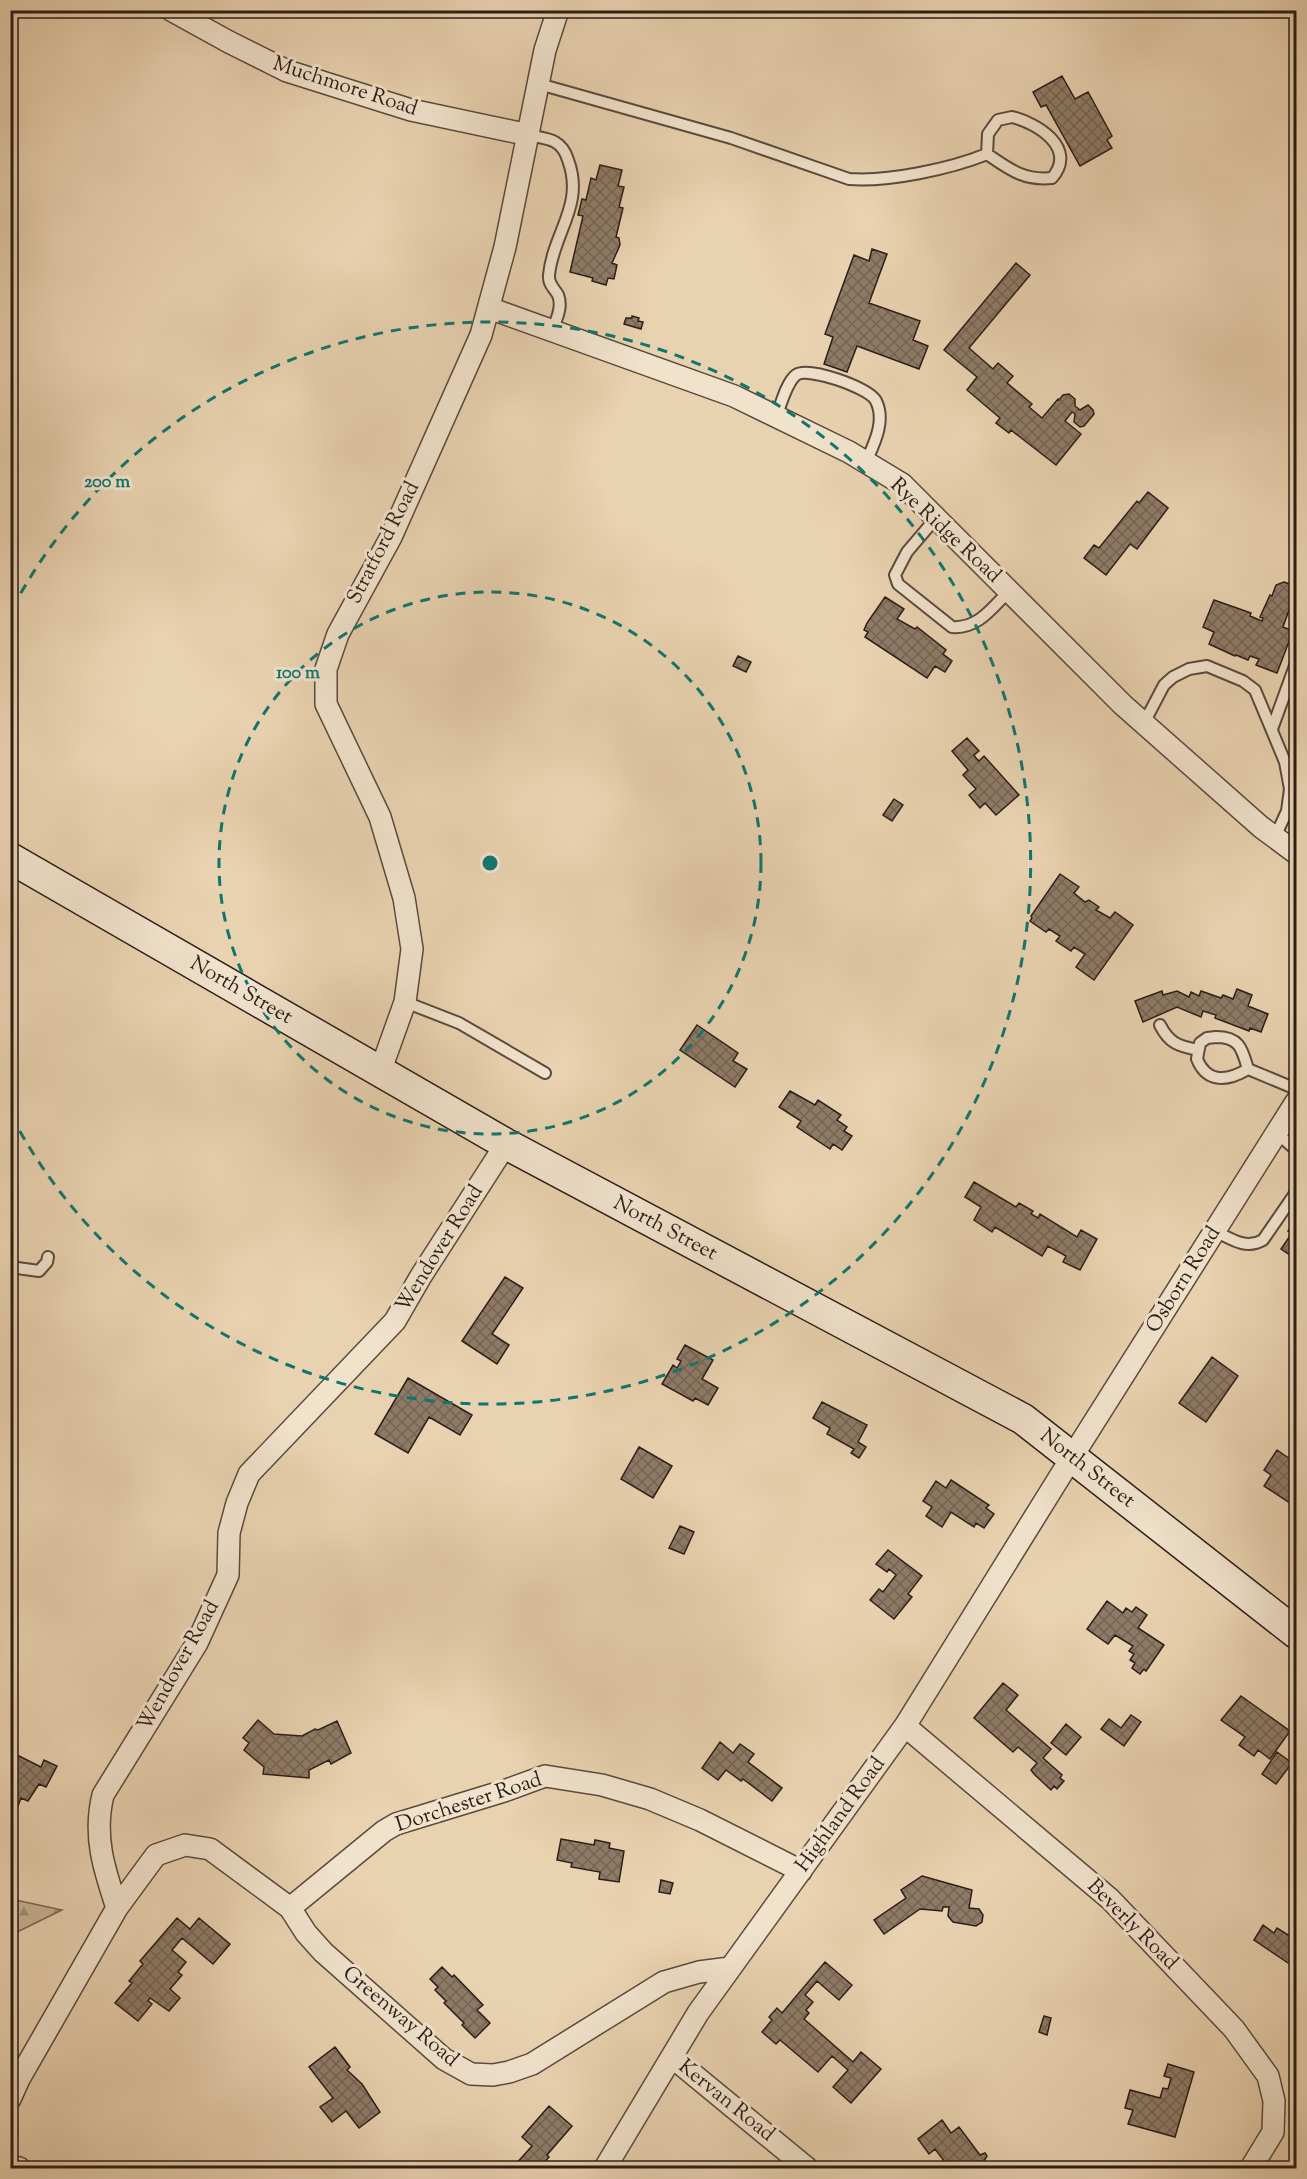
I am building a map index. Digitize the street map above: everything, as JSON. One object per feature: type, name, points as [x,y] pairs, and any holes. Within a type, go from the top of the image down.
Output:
[{"type":"main road","name":"North Street","points":[[10,858],[507,1144],[1023,1419],[1296,1633]]},
{"type":"street","name":"Muchmore Road","points":[[171,10],[287,71],[411,110],[529,135]]},
{"type":"street","name":"Stratford Road","points":[[380,1072],[405,1002],[412,949],[404,898],[380,817],[326,704],[326,669],[338,634],[391,537],[481,335],[505,247],[545,50],[558,10]]},
{"type":"street","name":"Rye Ridge Road","points":[[489,308],[734,396],[866,462],[902,484],[1144,723],[1261,827],[1296,853]]},
{"type":"street","name":"Osborn Road","points":[[1072,1457],[1296,1102]]},
{"type":"street","name":"Wendover Road","points":[[117,1908],[103,1864],[99,1839],[98,1814],[103,1795],[197,1643],[228,1575],[229,1533],[237,1503],[249,1474],[395,1321],[421,1276],[507,1144]]},
{"type":"street","name":"Highland Road","points":[[605,2169],[698,2013],[905,1726],[1072,1457]]},
{"type":"street","name":"Beverly Road","points":[[905,1726],[1110,1899],[1233,2029],[1268,2076],[1274,2101],[1273,2132],[1251,2169]]},
{"type":"street","name":"Dorchester Road","points":[[290,1908],[384,1831],[396,1824],[545,1776],[602,1785],[650,1799],[700,1820],[801,1871]]},
{"type":"street","name":"Greenway Road","points":[[117,1908],[154,1852],[185,1845],[210,1849],[290,1908],[306,1933],[323,1952],[444,2059],[471,2074],[493,2075],[532,2064],[664,1982],[699,1972],[730,1968]]},
{"type":"street","points":[[10,2099],[19,2079],[117,1908]]},
{"type":"street","name":"Kervan Road","points":[[672,2057],[807,2169]]},
{"type":"street","points":[[10,2166],[18,2169]]},
{"type":"lane","points":[[539,84],[731,138],[849,179],[866,180],[900,175],[968,161],[987,154]]},
{"type":"lane","points":[[1012,117],[1027,121],[1047,133],[1056,146],[1060,158],[1058,171],[1052,178],[1036,180],[1022,176],[987,154],[988,134],[998,120],[1012,117]]},
{"type":"lane","points":[[529,135],[558,143],[566,152],[572,169],[574,187],[567,220],[552,255],[549,278],[560,305],[552,331]]},
{"type":"lane","points":[[776,417],[795,375],[803,371],[815,372],[868,392],[876,399],[880,411],[879,432],[866,462]]},
{"type":"lane","points":[[936,518],[908,552],[895,575],[898,584],[952,627],[974,624],[1009,591]]},
{"type":"lane","points":[[1272,729],[1296,663]]},
{"type":"lane","points":[[1144,723],[1164,685],[1173,677],[1189,669],[1207,666],[1243,681],[1255,690],[1285,762],[1290,789],[1287,812],[1275,837]]},
{"type":"lane","points":[[405,1002],[459,1023],[545,1073]]},
{"type":"lane","points":[[1160,1025],[1166,1038],[1181,1047],[1198,1050]]},
{"type":"lane","points":[[1225,1037],[1234,1041],[1245,1055],[1248,1069],[1225,1079],[1204,1072],[1197,1059],[1200,1043],[1207,1038],[1225,1037]]},
{"type":"lane","points":[[1248,1069],[1296,1089]]},
{"type":"lane","points":[[1277,1133],[1296,1150]]},
{"type":"lane","points":[[1215,1231],[1240,1244],[1258,1243],[1263,1240],[1296,1192]]},
{"type":"lane","points":[[10,1268],[39,1272],[48,1257]]},
{"type":"green space","points":[[11,1899],[62,1910],[11,1935]]},
{"type":"building","points":[[874,10],[888,10],[881,17]]},
{"type":"building","points":[[1062,76],[1075,99],[1088,92],[1112,136],[1107,140],[1112,148],[1080,166],[1046,105],[1041,107],[1033,92]]},
{"type":"building","points":[[600,165],[622,170],[618,186],[624,187],[619,207],[623,208],[616,237],[619,238],[620,245],[612,263],[617,265],[614,279],[608,278],[606,285],[592,281],[593,278],[570,272],[583,216],[578,215],[582,199],[586,200],[591,178],[596,180]]},
{"type":"building","points":[[872,249],[887,254],[869,303],[920,321],[913,340],[928,346],[919,369],[857,346],[847,372],[824,364],[833,337],[825,334],[854,255],[869,261]]},
{"type":"building","points":[[1016,263],[1030,275],[969,348],[993,369],[998,363],[1013,376],[1007,383],[1032,404],[1029,407],[1042,418],[1058,399],[1069,394],[1075,399],[1075,406],[1080,410],[1088,405],[1093,410],[1094,414],[1084,426],[1080,427],[1074,422],[1075,414],[1072,412],[1065,421],[1081,434],[1056,465],[1011,430],[1009,433],[996,423],[1000,418],[967,390],[977,377],[944,350]]},
{"type":"building","points":[[632,316],[643,322],[641,329],[624,324],[626,318],[632,318]]},
{"type":"building","points":[[1148,492],[1168,508],[1137,549],[1130,544],[1106,575],[1084,558],[1094,545],[1099,548],[1137,501],[1139,503]]},
{"type":"building","points":[[1284,582],[1292,585],[1295,593],[1283,627],[1293,631],[1277,673],[1256,665],[1259,659],[1250,656],[1248,660],[1209,644],[1214,632],[1203,627],[1214,600],[1251,613],[1250,616],[1262,621],[1263,618],[1260,617],[1270,595],[1272,596],[1276,585]]},
{"type":"building","points":[[885,597],[904,609],[897,619],[915,629],[917,627],[946,650],[943,654],[952,661],[945,672],[935,666],[927,678],[865,637],[868,632],[864,630],[867,623]]},
{"type":"building","points":[[738,656],[751,662],[746,672],[733,666]]},
{"type":"building","points":[[967,738],[979,751],[974,755],[976,758],[979,761],[984,756],[1019,795],[996,815],[985,803],[980,808],[969,795],[976,789],[963,775],[968,770],[952,751]]},
{"type":"building","points":[[894,799],[903,805],[892,821],[883,815]]},
{"type":"building","points":[[1060,874],[1079,887],[1074,893],[1085,902],[1089,900],[1099,907],[1096,910],[1110,918],[1115,912],[1133,925],[1094,980],[1076,967],[1085,954],[1074,947],[1071,951],[1056,941],[1060,936],[1049,929],[1046,932],[1030,921],[1031,916]]},
{"type":"building","points":[[1237,989],[1252,995],[1248,1006],[1268,1014],[1261,1032],[1250,1028],[1249,1031],[1203,1011],[1201,1017],[1177,1007],[1143,1022],[1135,1001],[1162,991],[1163,995],[1177,991],[1189,997],[1191,992],[1199,996],[1201,991],[1221,998],[1223,995],[1233,999]]},
{"type":"building","points":[[697,1025],[738,1053],[733,1061],[747,1069],[735,1087],[680,1050]]},
{"type":"building","points":[[790,1091],[815,1105],[818,1100],[841,1115],[837,1120],[847,1127],[844,1131],[852,1136],[842,1150],[833,1144],[830,1149],[797,1127],[801,1121],[779,1107]]},
{"type":"building","points":[[974,1182],[1016,1207],[1019,1203],[1033,1211],[1031,1214],[1038,1218],[1040,1214],[1077,1237],[1081,1230],[1097,1239],[1080,1270],[1063,1262],[1066,1256],[1048,1246],[1042,1256],[995,1227],[992,1232],[974,1220],[981,1207],[965,1197]]},
{"type":"building","points":[[1296,1220],[1296,1259],[1281,1249],[1292,1233],[1288,1231]]},
{"type":"building","points":[[505,1277],[523,1288],[492,1334],[509,1345],[497,1364],[462,1341]]},
{"type":"building","points":[[685,1345],[713,1360],[702,1379],[718,1388],[708,1405],[695,1398],[693,1401],[662,1384],[673,1365],[677,1368],[681,1361],[677,1359]]},
{"type":"building","points":[[1212,1357],[1238,1376],[1206,1422],[1179,1403]]},
{"type":"building","points":[[408,1378],[472,1415],[460,1435],[429,1417],[408,1453],[375,1434]]},
{"type":"building","points":[[822,1402],[867,1425],[858,1442],[866,1447],[859,1458],[851,1453],[854,1449],[827,1434],[830,1428],[813,1418]]},
{"type":"building","points":[[639,1447],[672,1466],[653,1498],[621,1479]]},
{"type":"building","points":[[1296,1449],[1296,1507],[1264,1486],[1271,1475],[1264,1470],[1277,1450],[1290,1459]]},
{"type":"building","points":[[951,1480],[989,1505],[986,1508],[994,1514],[984,1528],[976,1523],[974,1527],[951,1512],[942,1527],[926,1516],[932,1507],[923,1501],[936,1481],[946,1488]]},
{"type":"building","points":[[680,1526],[694,1532],[684,1554],[669,1548]]},
{"type":"building","points":[[10,1527],[17,1529],[12,1551],[10,1550]]},
{"type":"building","points":[[888,1550],[922,1576],[908,1594],[912,1597],[894,1619],[870,1600],[879,1589],[883,1592],[896,1575],[889,1569],[887,1572],[876,1564]]},
{"type":"building","points":[[1107,1601],[1123,1613],[1126,1608],[1132,1612],[1136,1607],[1147,1615],[1138,1628],[1164,1645],[1146,1671],[1144,1669],[1140,1674],[1132,1668],[1135,1663],[1130,1660],[1134,1654],[1129,1651],[1133,1646],[1115,1635],[1108,1644],[1087,1629]]},
{"type":"building","points":[[1003,1683],[1018,1695],[1006,1710],[1051,1749],[1043,1758],[1062,1775],[1060,1778],[1064,1781],[1057,1789],[1054,1786],[1051,1790],[1034,1774],[1031,1770],[1037,1763],[1018,1747],[1013,1752],[974,1718]]},
{"type":"building","points":[[1241,1696],[1290,1731],[1270,1759],[1258,1750],[1254,1756],[1239,1745],[1245,1737],[1221,1720]]},
{"type":"building","points":[[1131,1715],[1141,1722],[1124,1746],[1101,1729],[1109,1719],[1121,1728]]},
{"type":"building","points":[[258,1720],[274,1734],[302,1736],[337,1721],[351,1753],[331,1764],[329,1760],[309,1770],[309,1778],[263,1774],[264,1767],[244,1750],[249,1743],[243,1738]]},
{"type":"building","points":[[1066,1724],[1081,1737],[1066,1755],[1051,1743]]},
{"type":"building","points":[[720,1742],[733,1753],[740,1744],[754,1754],[748,1762],[782,1788],[772,1801],[743,1779],[741,1781],[726,1770],[718,1780],[702,1768]]},
{"type":"building","points":[[1277,1752],[1292,1763],[1276,1784],[1262,1774]]},
{"type":"building","points":[[17,1755],[41,1767],[44,1760],[57,1766],[46,1787],[39,1784],[28,1801],[21,1798],[18,1806],[10,1802],[10,1768]]},
{"type":"building","points":[[561,1839],[594,1845],[595,1840],[610,1843],[609,1848],[624,1851],[619,1882],[599,1879],[600,1872],[571,1867],[572,1863],[557,1860]]},
{"type":"building","points":[[922,1876],[972,1890],[969,1908],[979,1909],[983,1915],[982,1922],[976,1926],[953,1922],[948,1916],[949,1907],[943,1907],[942,1911],[920,1909],[884,1934],[874,1920],[906,1898],[901,1890]]},
{"type":"building","points":[[661,1880],[673,1883],[670,1894],[659,1892]]},
{"type":"building","points":[[177,1918],[190,1929],[199,1918],[230,1944],[213,1964],[182,1938],[172,1950],[186,1962],[178,1972],[182,1975],[170,1989],[180,1998],[169,2011],[150,1998],[148,2001],[152,2004],[138,2021],[115,2003],[132,1983],[129,1981],[143,1964],[140,1961]]},
{"type":"building","points":[[1263,1925],[1274,1933],[1277,1928],[1293,1938],[1296,1934],[1296,1972],[1294,1967],[1254,1940]]},
{"type":"building","points":[[825,1962],[852,1985],[839,2000],[817,1981],[805,1995],[813,2002],[806,2010],[809,2013],[804,2019],[853,2062],[861,2052],[881,2069],[851,2103],[833,2087],[848,2070],[832,2056],[818,2072],[780,2040],[776,2044],[762,2032],[772,2020],[769,2017],[777,2008],[782,2013]]},
{"type":"building","points":[[442,1967],[452,1977],[454,1975],[483,2005],[477,2010],[490,2023],[475,2038],[435,1990],[438,1987],[430,1979]]},
{"type":"building","points":[[1044,2016],[1051,2018],[1047,2035],[1039,2032]]},
{"type":"building","points":[[335,2047],[350,2067],[347,2070],[362,2084],[380,2112],[359,2128],[346,2111],[332,2122],[320,2107],[333,2098],[309,2067]]},
{"type":"building","points":[[1168,2064],[1194,2072],[1175,2137],[1128,2124],[1133,2110],[1125,2108],[1130,2090],[1160,2098],[1163,2088],[1168,2089],[1171,2078],[1164,2076]]},
{"type":"building","points":[[549,2106],[572,2126],[539,2168],[518,2168],[515,2165],[532,2146],[522,2137]]},
{"type":"building","points":[[942,2120],[951,2133],[959,2127],[980,2155],[985,2153],[987,2156],[984,2161],[990,2168],[944,2168],[948,2166],[935,2149],[929,2154],[918,2139]]},
{"type":"building","points":[[1090,2162],[1093,2164],[1098,2168],[1086,2168]]}]
